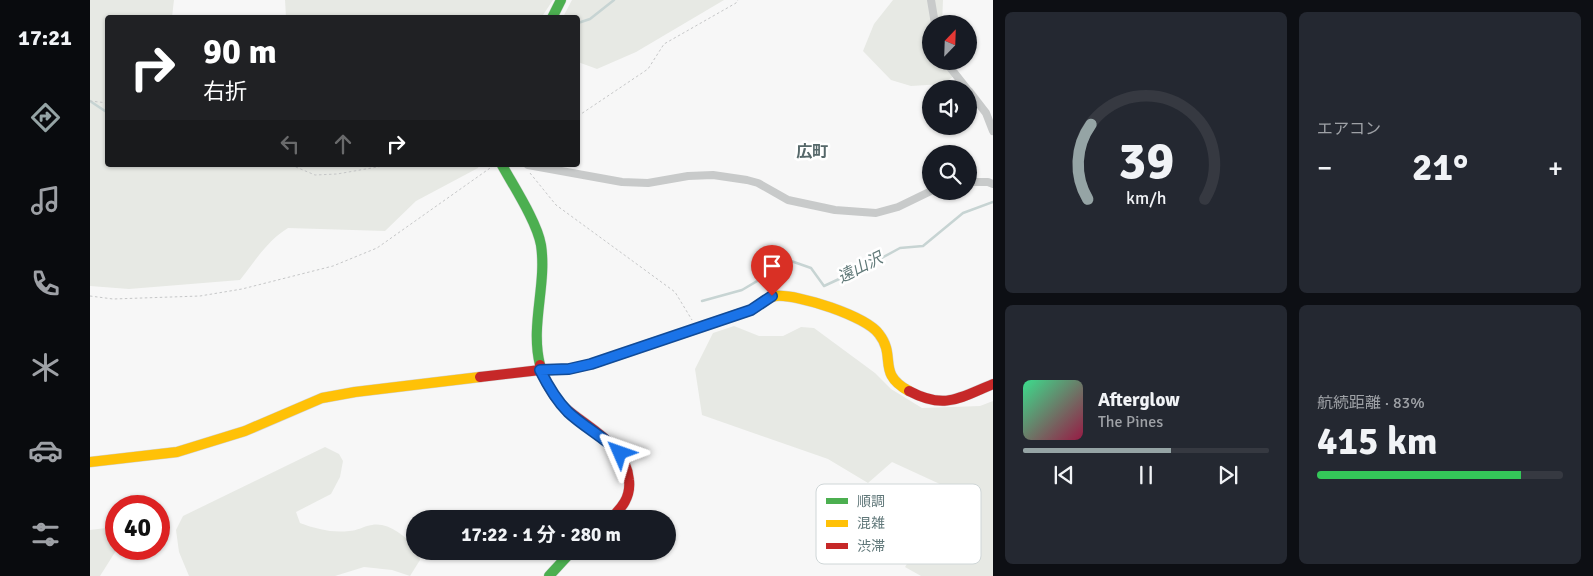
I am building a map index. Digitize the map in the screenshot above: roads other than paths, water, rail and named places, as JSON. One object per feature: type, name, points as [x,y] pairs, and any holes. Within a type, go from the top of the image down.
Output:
[{"type":"street","points":[[930,0],[933,15]]},
{"type":"street","points":[[554,15],[561,2]]},
{"type":"street","points":[[952,70],[960,80]]},
{"type":"street","points":[[977,102],[986,113],[993,131]]},
{"type":"street","points":[[503,167],[533,220],[540,245],[543,272],[535,338],[540,370],[552,393],[568,412],[609,442],[626,462],[630,479],[629,492],[621,510]]},
{"type":"street","points":[[528,168],[622,182],[648,183],[688,176],[713,175],[758,183],[788,200],[835,210],[860,212],[876,213],[898,207],[922,195]]},
{"type":"street","points":[[977,182],[993,184]]},
{"type":"street","points":[[90,462],[177,452],[245,432],[322,398],[355,392],[540,370],[569,369],[591,364],[751,310],[772,296],[786,296],[835,310],[875,329],[884,340],[886,346],[889,374],[898,385],[926,399],[946,402],[993,384]]},
{"type":"street","points":[[549,576],[564,560]]},
{"type":"waterway","points":[[580,22],[590,19],[614,0]]},
{"type":"waterway","points":[[90,101],[105,111]]},
{"type":"waterway","name":"遠山沢","points":[[702,301],[742,290],[791,261],[811,268],[824,286],[900,248],[923,246],[963,213],[993,202]]},
{"type":"district","name":"広町","points":[[812,152]]}]
